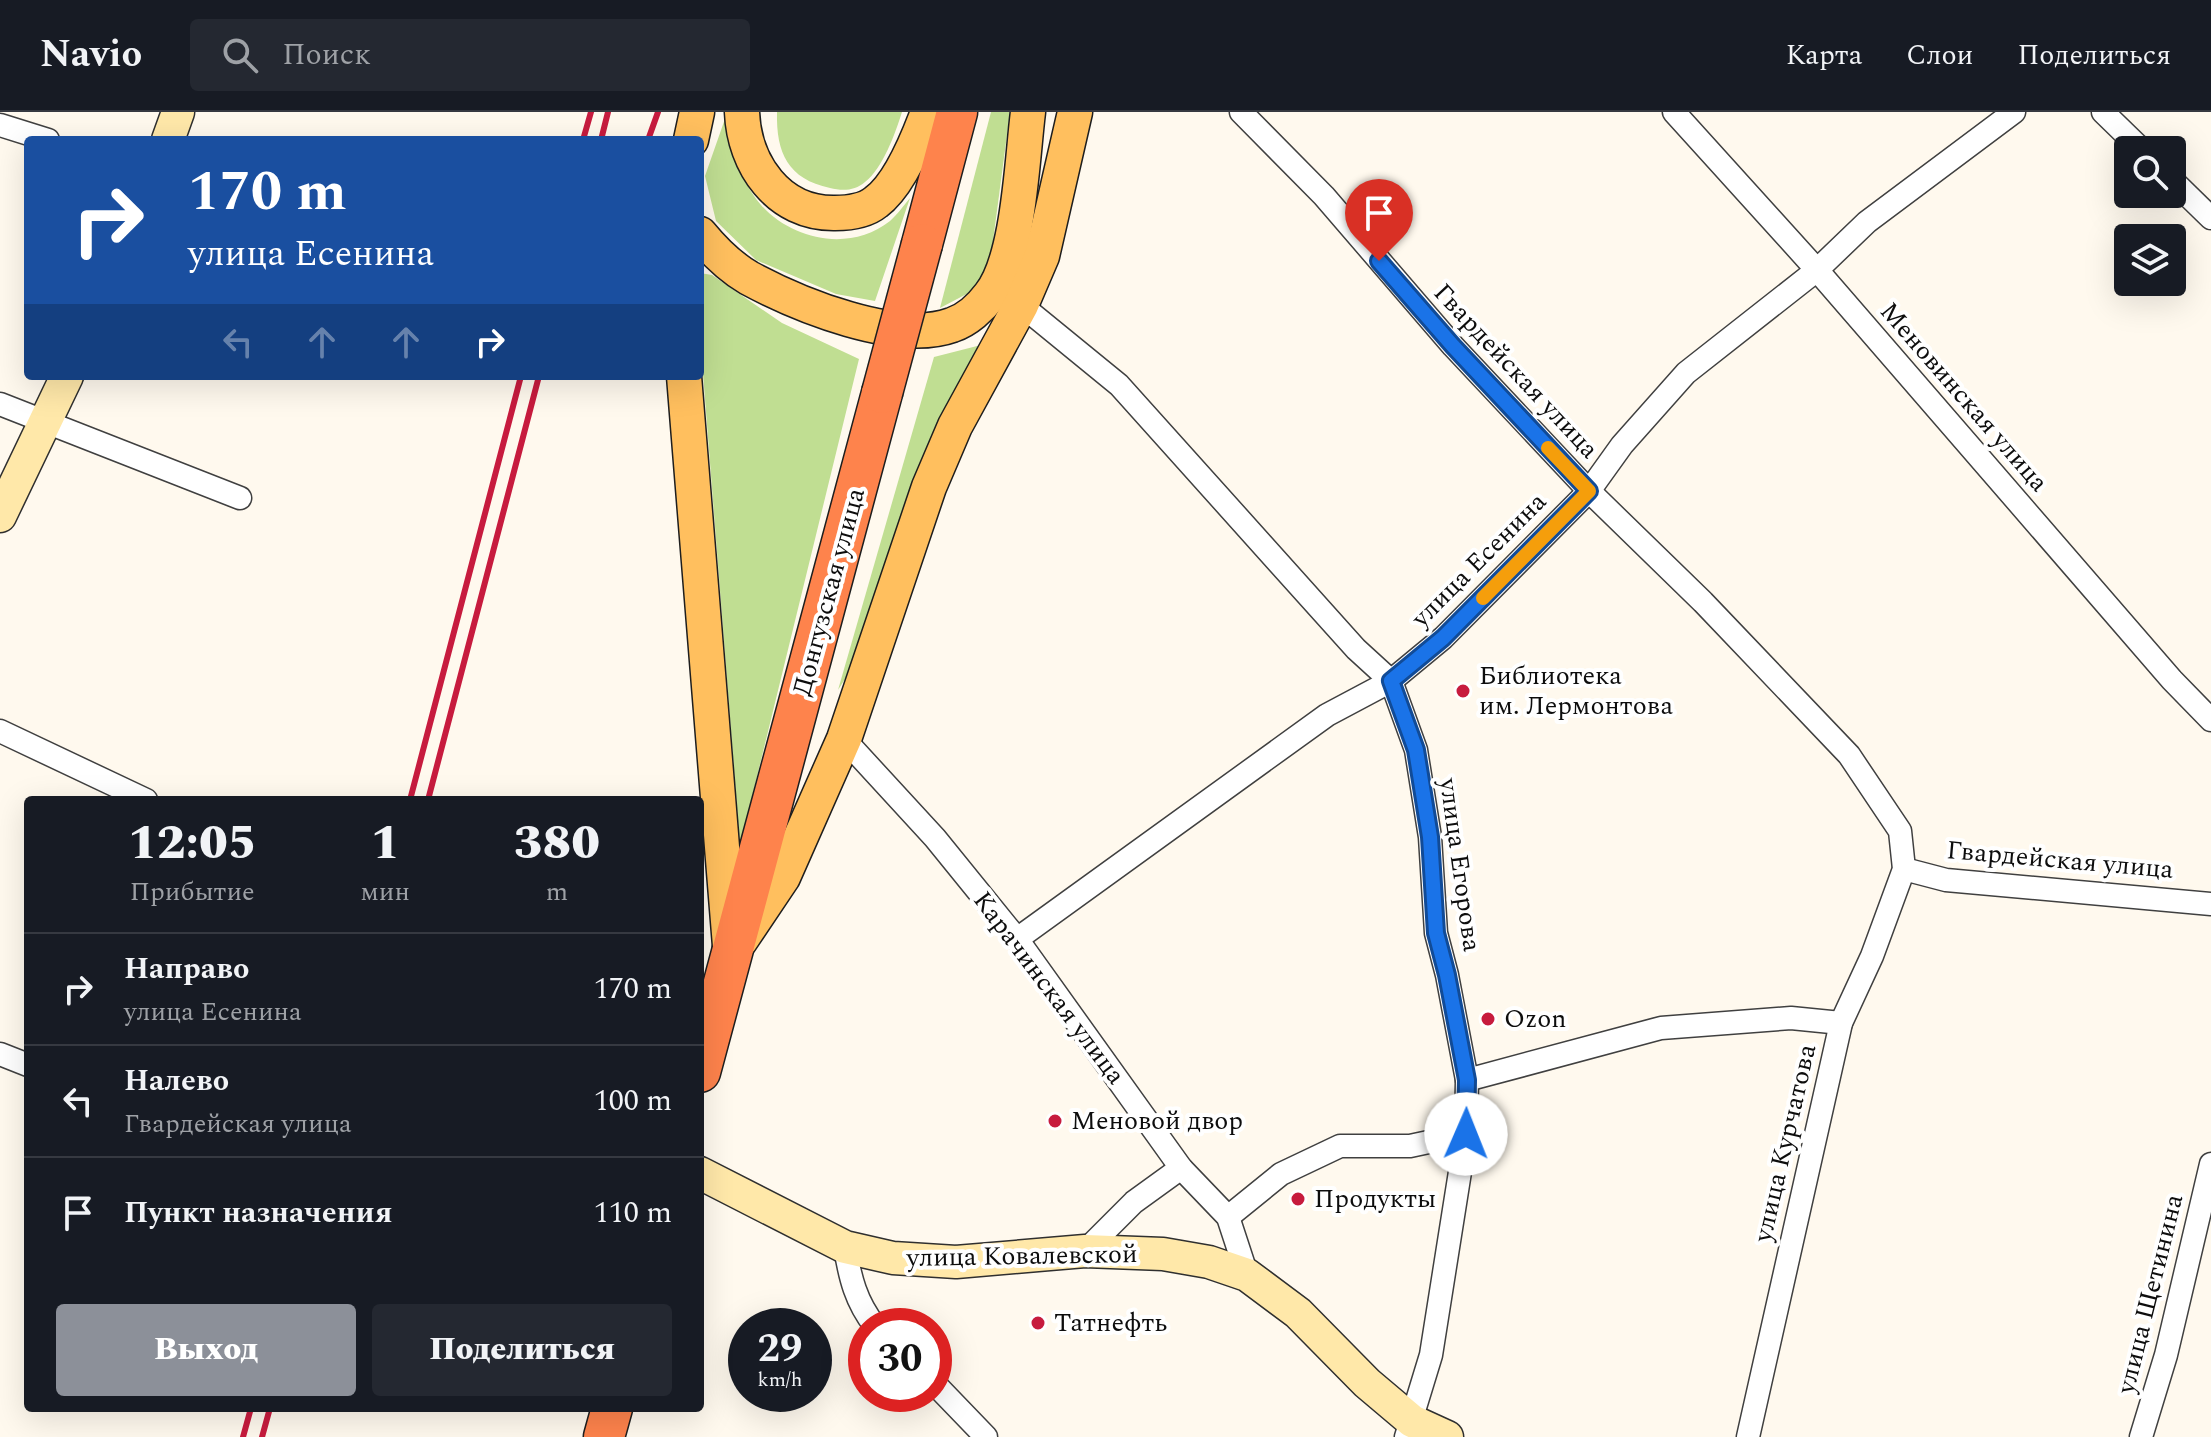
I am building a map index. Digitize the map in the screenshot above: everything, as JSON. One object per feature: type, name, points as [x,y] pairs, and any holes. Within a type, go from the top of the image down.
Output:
[{"type":"highway","name":"Донгузская улица","points":[[704,1057],[957,112]]},
{"type":"highway","points":[[604,1437],[611,1412]]},
{"type":"main road","points":[[692,136],[697,112]]},
{"type":"main road","points":[[742,112],[743,133],[753,163],[772,189],[796,206],[824,213],[850,213],[876,203],[897,178],[928,112]]},
{"type":"main road","points":[[704,238],[747,277],[834,314],[905,331],[954,325],[992,293],[1005,264],[1016,216],[1028,112]]},
{"type":"main road","points":[[731,955],[783,877],[844,739],[929,487],[955,426],[1021,305],[1042,256],[1075,112]]},
{"type":"main road","points":[[684,380],[731,955]]},
{"type":"street","points":[[169,136],[178,112]]},
{"type":"street","name":"Гвардейская улица","points":[[1241,112],[1324,196],[1453,346],[1589,491],[1703,602],[1849,755],[1900,831],[1904,869],[1946,880],[2211,904]]},
{"type":"street","name":"Меновинская улица","points":[[1674,112],[1817,270],[2172,680],[2211,720]]},
{"type":"street","name":"улица Есенина","points":[[1017,939],[1327,715],[1391,681],[1443,638],[1589,491],[1622,445],[1686,373],[1817,270],[1867,222],[2014,112]]},
{"type":"street","points":[[2103,112],[2128,136]]},
{"type":"street","points":[[0,125],[35,136]]},
{"type":"street","points":[[2186,194],[2211,218]]},
{"type":"street","name":"улица Егорова","points":[[1021,305],[1119,385],[1356,649],[1391,681],[1416,750],[1430,837],[1436,933],[1467,1080],[1466,1134],[1431,1355],[1409,1429]]},
{"type":"street","points":[[0,516],[65,380]]},
{"type":"street","points":[[0,404],[240,498]]},
{"type":"street","points":[[0,731],[138,796]]},
{"type":"street","name":"Карачинская улица","points":[[844,739],[935,838],[1017,939],[1181,1168],[1228,1217],[1247,1275]]},
{"type":"street","name":"улица Курчатова","points":[[1748,1437],[1841,1023],[1872,956],[1904,869]]},
{"type":"street","points":[[1467,1080],[1661,1028],[1791,1018],[1841,1023]]},
{"type":"street","points":[[0,1054],[24,1063]]},
{"type":"street","points":[[1228,1217],[1281,1174],[1340,1146],[1410,1146],[1466,1134]]},
{"type":"street","name":"улица Щетинина","points":[[2141,1437],[2166,1355],[2211,1164]]},
{"type":"street","points":[[1085,1251],[1134,1202],[1181,1168]]},
{"type":"street","name":"улица Ковалевской","points":[[704,1175],[845,1247],[893,1258],[927,1262],[1085,1251],[1163,1254],[1209,1262],[1247,1275]]},
{"type":"street","points":[[845,1247],[852,1285],[861,1308]]},
{"type":"street","points":[[1247,1275],[1298,1313],[1409,1429],[1447,1437]]},
{"type":"street","points":[[952,1402],[986,1437]]},
{"type":"green space","points":[[777,112],[902,112],[883,160],[861,185],[844,190],[816,184],[804,178],[787,162],[779,140]]},
{"type":"green space","points":[[991,112],[1010,112],[991,256],[978,288],[940,308]]},
{"type":"green space","points":[[727,113],[733,150],[747,185],[761,205],[789,227],[823,238],[858,237],[890,221],[910,198],[875,301],[836,294],[756,260],[716,221],[705,176]]},
{"type":"green space","points":[[704,274],[712,275],[782,323],[859,359],[740,846],[704,380]]},
{"type":"green space","points":[[981,345],[852,668],[838,690],[934,357]]},
{"type":"railway","points":[[584,136],[591,112]]},
{"type":"railway","points":[[602,136],[608,112]]},
{"type":"railway","points":[[649,136],[658,112]]},
{"type":"railway","points":[[411,796],[520,380]]},
{"type":"railway","points":[[429,796],[538,380]]},
{"type":"railway","points":[[243,1437],[250,1412]]},
{"type":"railway","points":[[262,1437],[269,1412]]},
{"type":"slow traffic","points":[[1483,598],[1589,491],[1548,448]]},
{"type":"place","name":"Библиотека им. Лермонтова","points":[[1463,691]]},
{"type":"place","name":"Ozon","points":[[1488,1019]]},
{"type":"place","name":"Меновой двор","points":[[1055,1121]]},
{"type":"place","name":"Продукты","points":[[1298,1199]]},
{"type":"place","name":"Татнефть","points":[[1038,1323]]},
{"type":"route","points":[[1379,261],[1453,346],[1589,491],[1443,638],[1391,681],[1416,750],[1430,837],[1436,933],[1467,1080],[1466,1134]]}]
